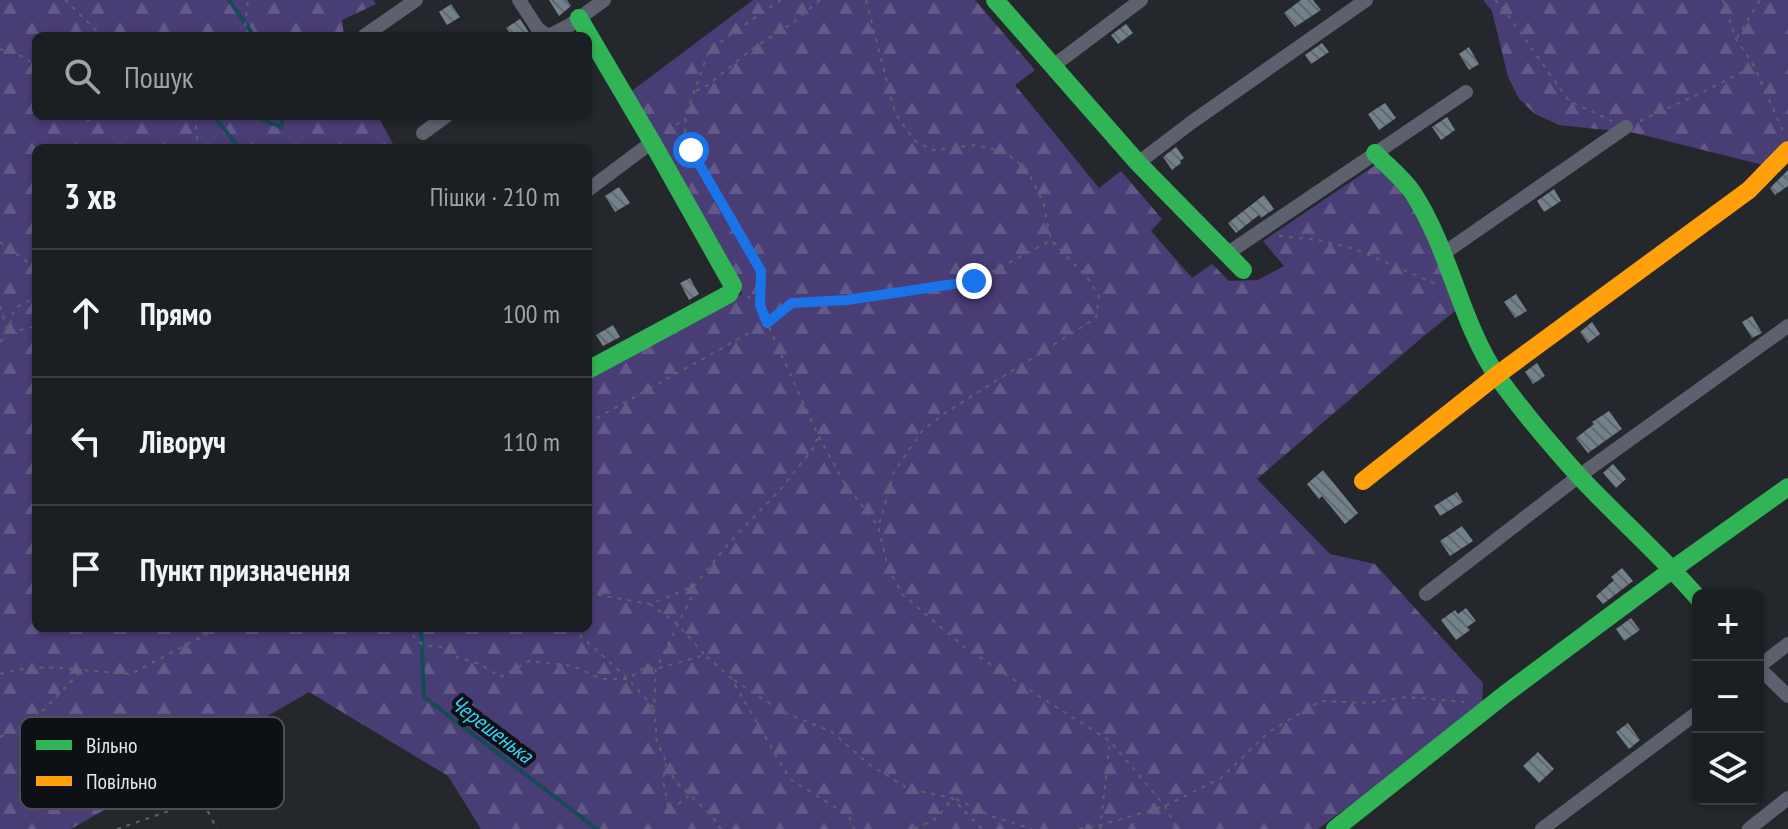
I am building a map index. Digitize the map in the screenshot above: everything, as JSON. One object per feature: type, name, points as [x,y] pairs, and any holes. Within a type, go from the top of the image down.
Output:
[{"type":"street","points":[[370,32],[416,0]]},
{"type":"street","points":[[519,0],[543,32]]},
{"type":"street","points":[[556,32],[604,0]]},
{"type":"street","points":[[995,0],[1138,163],[1243,270]]},
{"type":"street","points":[[1053,66],[1141,0]]},
{"type":"street","points":[[1138,163],[1366,0]]},
{"type":"street","points":[[579,18],[587,32]]},
{"type":"street","points":[[592,40],[731,279],[732,290],[592,368]]},
{"type":"street","points":[[1228,253],[1466,92]]},
{"type":"street","points":[[423,133],[441,120]]},
{"type":"street","points":[[1444,253],[1626,127]]},
{"type":"street","points":[[592,187],[652,142]]},
{"type":"street","points":[[1363,481],[1497,375],[1749,190],[1788,150]]},
{"type":"street","points":[[1375,153],[1412,191],[1444,253],[1481,349],[1497,375],[1528,417],[1579,476],[1692,591]]},
{"type":"street","points":[[1426,594],[1579,476],[1788,326]]},
{"type":"street","points":[[1335,829],[1504,695],[1788,487]]},
{"type":"street","points":[[1764,662],[1788,644]]},
{"type":"street","points":[[1764,673],[1788,696]]},
{"type":"street","points":[[1542,829],[1692,716]]},
{"type":"street","points":[[1749,829],[1788,798]]},
{"type":"path","points":[[65,0],[98,32]]},
{"type":"path","points":[[244,32],[248,0]]},
{"type":"path","points":[[781,0],[708,53],[686,118],[685,132],[691,150],[761,271],[760,305],[818,435],[845,484],[878,526],[888,568],[903,595],[963,646],[1110,741],[1165,806],[1177,829]]},
{"type":"path","points":[[696,91],[820,0]]},
{"type":"path","points":[[866,0],[895,113],[915,141],[932,150],[977,145],[1006,153],[1027,170],[1043,202],[1051,240],[1087,277],[1099,296],[1096,318],[945,413],[922,431],[894,472],[878,526]]},
{"type":"path","points":[[1495,0],[1569,101],[1626,127],[1754,66]]},
{"type":"path","points":[[1723,0],[1736,39],[1754,66],[1782,131]]},
{"type":"path","points":[[1736,39],[1760,0]]},
{"type":"path","points":[[0,49],[27,58],[32,66]]},
{"type":"path","points":[[652,142],[686,118]]},
{"type":"path","points":[[195,120],[198,144]]},
{"type":"path","points":[[1250,237],[1285,236],[1319,240],[1355,249],[1431,283],[1457,288]]},
{"type":"path","points":[[592,421],[767,323],[792,303],[847,300],[974,281],[1051,240]]},
{"type":"path","points":[[0,242],[32,265]]},
{"type":"path","points":[[0,342],[8,333],[13,312],[20,303],[32,300]]},
{"type":"path","points":[[0,306],[8,333]]},
{"type":"path","points":[[8,333],[32,327]]},
{"type":"path","points":[[721,829],[711,815],[675,781],[657,742],[654,708],[656,669],[694,586],[729,543],[781,489],[814,447],[818,435]]},
{"type":"path","points":[[650,604],[694,586]]},
{"type":"path","points":[[592,594],[650,604],[677,624],[731,678],[783,712],[832,732],[870,765],[909,789],[952,798],[994,817],[1032,829]]},
{"type":"path","points":[[0,674],[50,666],[131,674],[210,632]]},
{"type":"path","points":[[409,632],[422,644],[442,647],[500,677],[529,661],[573,666],[602,679],[628,679],[645,667],[656,669],[705,655]]},
{"type":"path","points":[[576,632],[628,679],[654,708]]},
{"type":"path","points":[[37,717],[82,670]]},
{"type":"path","points":[[731,678],[790,779],[849,816],[854,829]]},
{"type":"path","points":[[1079,829],[1100,827],[1165,806],[1221,778],[1269,732],[1320,701],[1370,703],[1407,697],[1462,702]]},
{"type":"path","points":[[0,737],[20,727]]},
{"type":"path","points":[[1100,827],[1110,741]]},
{"type":"path","points":[[666,762],[663,780],[669,811],[690,795]]},
{"type":"path","points":[[915,829],[937,818],[952,798]]},
{"type":"path","points":[[952,798],[982,829]]},
{"type":"path","points":[[117,829],[175,809]]},
{"type":"path","points":[[207,809],[217,829]]},
{"type":"green space","points":[[0,0],[373,0],[376,4],[342,20],[344,32],[32,32],[32,120],[380,120],[393,144],[32,144],[32,632],[592,632],[592,370],[742,294],[629,93],[753,0],[975,0],[1035,70],[1015,85],[1099,188],[1121,171],[1162,219],[1151,231],[1192,278],[1212,264],[1229,281],[1258,280],[1284,266],[1263,241],[1377,164],[1394,182],[1426,228],[1455,311],[1257,479],[1330,554],[1375,564],[1483,683],[1482,708],[1318,829],[481,829],[448,776],[309,692],[266,717],[20,717],[20,809],[106,809],[71,829],[0,829]]},
{"type":"green space","points":[[1483,0],[1788,0],[1788,142],[1767,166],[1635,133],[1559,125],[1535,114],[1519,99],[1508,77],[1492,11]]},
{"type":"building","points":[[549,0],[567,0],[571,6],[559,16]]},
{"type":"building","points":[[1301,0],[1313,0],[1321,10],[1295,27],[1284,13]]},
{"type":"building","points":[[451,4],[460,17],[447,25],[439,12]]},
{"type":"building","points":[[520,19],[528,32],[509,32],[506,28]]},
{"type":"building","points":[[1126,24],[1133,33],[1118,44],[1111,35]]},
{"type":"building","points":[[1322,43],[1329,52],[1311,64],[1305,55]]},
{"type":"building","points":[[1469,47],[1479,64],[1469,70],[1459,54]]},
{"type":"building","points":[[1385,103],[1396,118],[1379,130],[1368,114]]},
{"type":"building","points":[[1447,117],[1455,130],[1441,140],[1432,127]]},
{"type":"building","points":[[1176,147],[1184,158],[1172,170],[1163,157]]},
{"type":"building","points":[[1788,170],[1788,186],[1775,195],[1770,188]]},
{"type":"building","points":[[619,187],[630,203],[615,212],[605,196]]},
{"type":"building","points":[[1554,189],[1561,201],[1544,212],[1537,201]]},
{"type":"building","points":[[1264,195],[1274,209],[1261,218],[1259,215],[1236,233],[1228,223]]},
{"type":"building","points":[[690,278],[699,294],[689,300],[680,283]]},
{"type":"building","points":[[1516,294],[1527,311],[1515,318],[1504,302]]},
{"type":"building","points":[[1752,316],[1762,333],[1752,338],[1742,322]]},
{"type":"building","points":[[1592,322],[1600,334],[1588,343],[1580,332]]},
{"type":"building","points":[[613,325],[620,337],[603,346],[596,335]]},
{"type":"building","points":[[1537,363],[1545,376],[1533,384],[1525,372]]},
{"type":"building","points":[[1609,411],[1622,429],[1588,453],[1576,438]]},
{"type":"building","points":[[1613,464],[1626,479],[1616,488],[1603,473]]},
{"type":"building","points":[[1323,470],[1358,513],[1345,524],[1322,496],[1319,499],[1307,484]]},
{"type":"building","points":[[1457,492],[1463,502],[1440,516],[1434,506]]},
{"type":"building","points":[[1462,526],[1473,541],[1450,556],[1440,541]]},
{"type":"building","points":[[1622,568],[1633,581],[1603,604],[1596,596]]},
{"type":"building","points":[[1466,608],[1476,621],[1456,640],[1441,620],[1455,610],[1458,614]]},
{"type":"building","points":[[1631,618],[1640,630],[1624,641],[1616,629]]},
{"type":"building","points":[[1628,723],[1640,740],[1629,749],[1616,732]]},
{"type":"building","points":[[1538,752],[1554,769],[1539,783],[1523,766]]},
{"type":"waterway","name":"Черешенька","points":[[229,0],[251,32]]},
{"type":"waterway","name":"Черешенька","points":[[217,120],[236,144]]},
{"type":"waterway","name":"Черешенька","points":[[263,120],[281,127],[282,120]]},
{"type":"waterway","name":"Черешенька","points":[[421,632],[424,697],[597,829]]},
{"type":"traffic: fast","points":[[995,0],[1138,163],[1243,270]]},
{"type":"traffic: fast","points":[[579,18],[587,32]]},
{"type":"traffic: fast","points":[[592,40],[733,286],[729,294],[592,368]]},
{"type":"traffic: fast","points":[[1375,153],[1400,177],[1426,215],[1473,332],[1497,376],[1578,475],[1692,592]]},
{"type":"traffic: fast","points":[[1335,829],[1504,695],[1788,487]]},
{"type":"traffic: slow","points":[[1363,481],[1497,375],[1749,190],[1788,150]]},
{"type":"route","points":[[691,150],[761,271],[760,305],[767,323],[792,303],[847,300],[974,281]]}]
